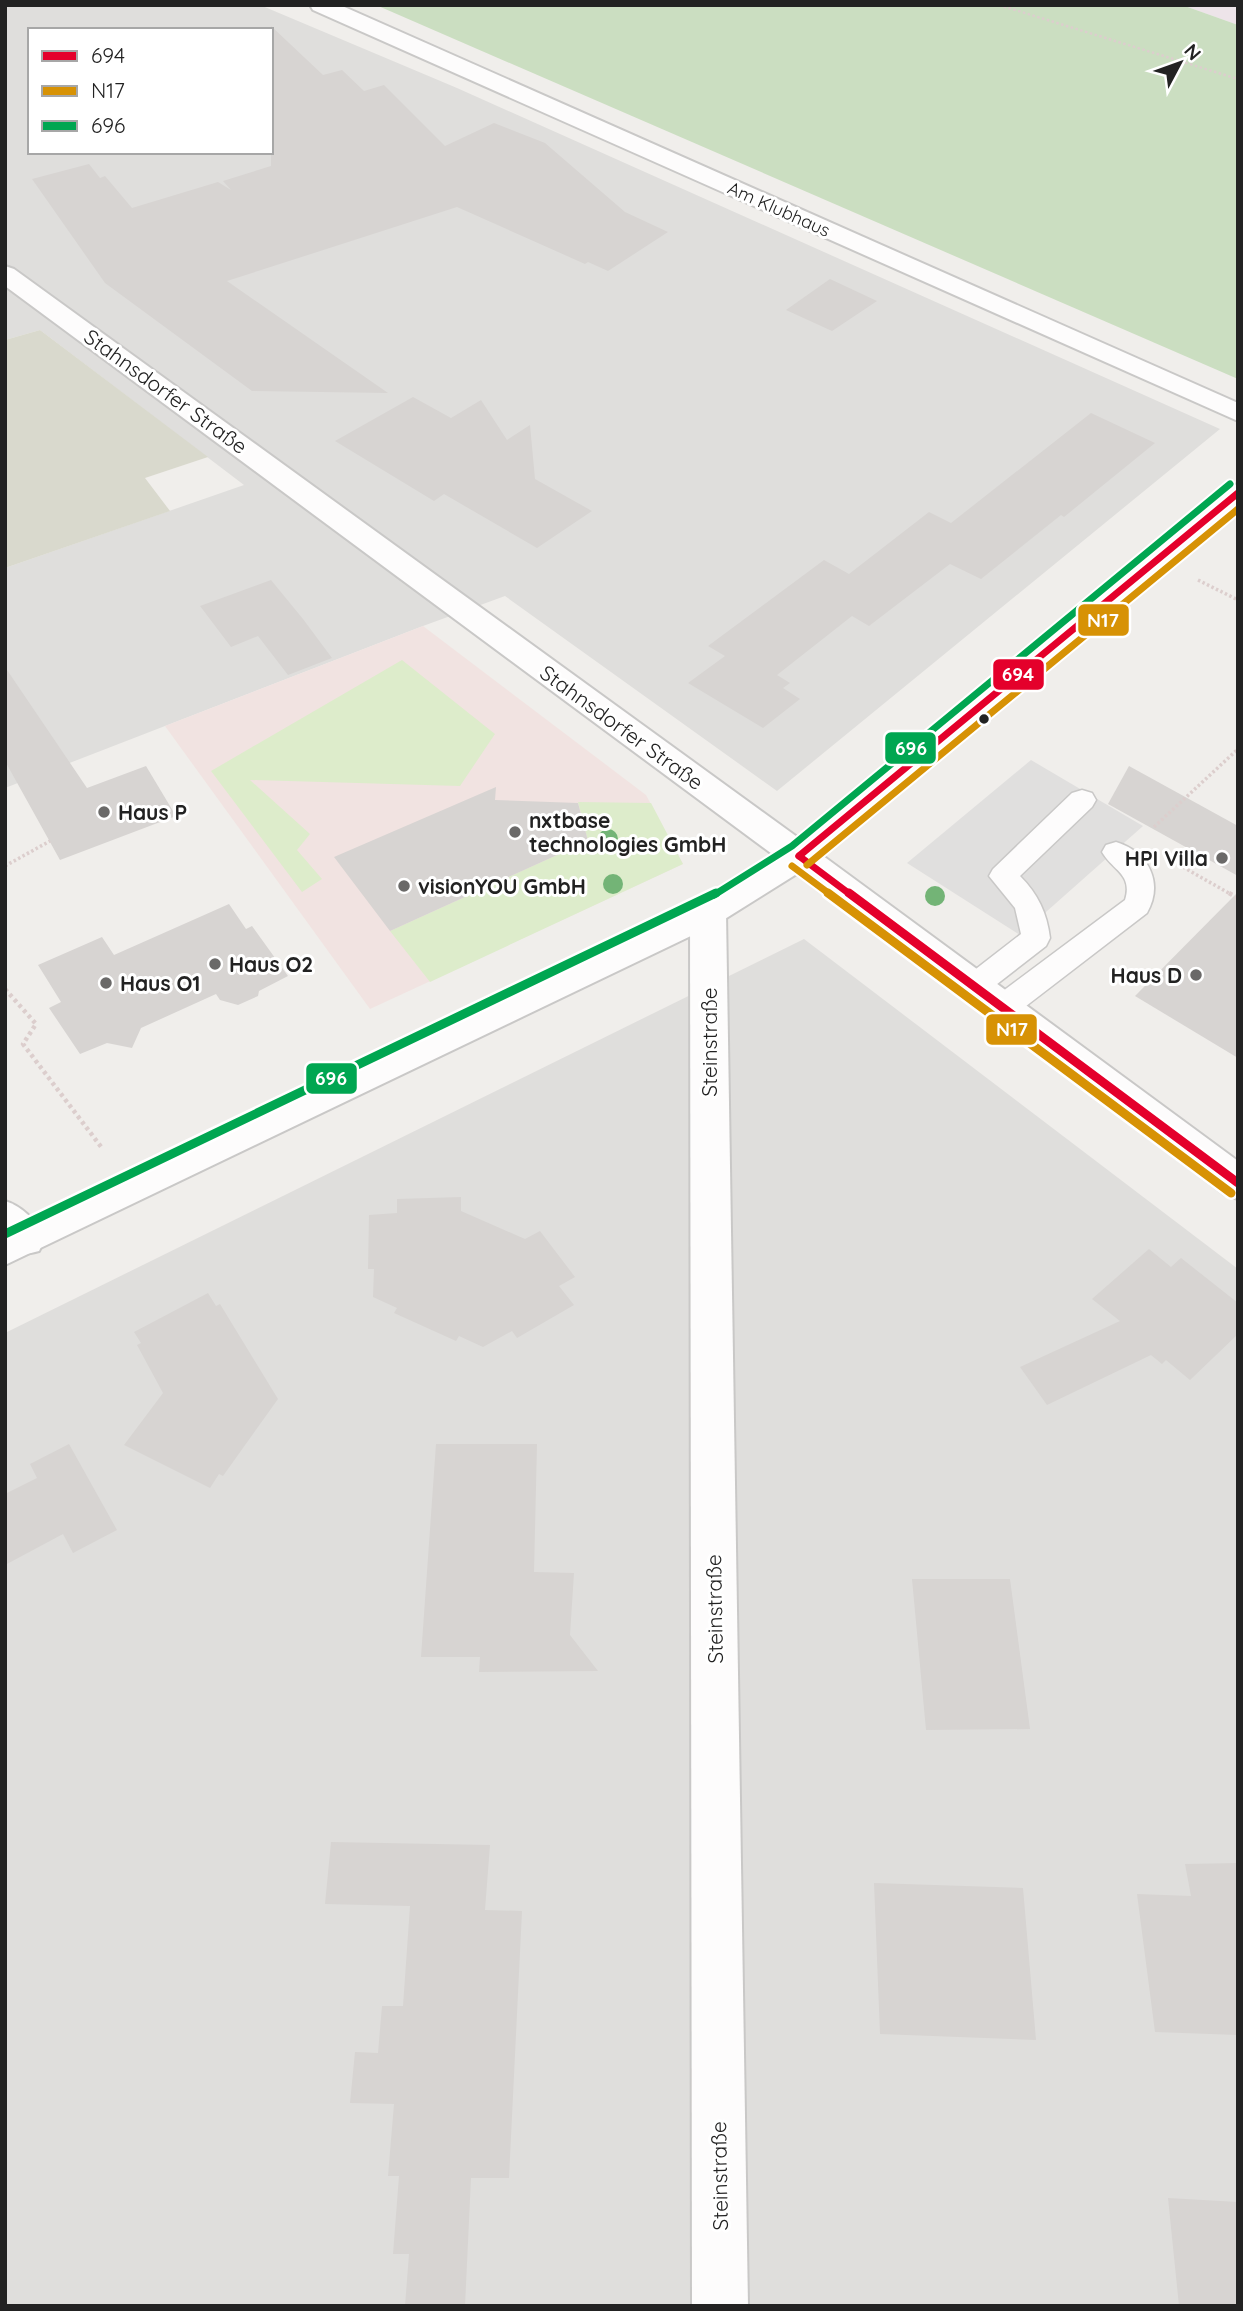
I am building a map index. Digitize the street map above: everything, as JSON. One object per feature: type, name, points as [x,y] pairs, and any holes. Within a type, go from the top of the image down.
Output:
[{"type":"street","name":"Am Klubhaus","points":[[321,5],[1238,413]]},
{"type":"street","name":"Stahnsdorfer Straße","points":[[5,274],[799,856],[1238,1183]]},
{"type":"street","points":[[12,1235],[708,913],[799,856],[1238,493]]},
{"type":"street","name":"Steinstraße","points":[[708,913],[720,2306]]},
{"type":"lane","points":[[988,998],[1035,938],[1034,914],[1022,895],[1003,876],[1082,800]]},
{"type":"lane","points":[[988,998],[1137,906],[1143,894],[1143,882],[1137,870],[1116,852]]},
{"type":"path","points":[[999,5],[1238,79]]},
{"type":"path","points":[[1207,584],[1238,600]]},
{"type":"path","points":[[1144,836],[1238,749]]},
{"type":"path","points":[[5,866],[50,841]]},
{"type":"path","points":[[1172,860],[1238,898]]},
{"type":"path","points":[[5,989],[36,1024],[23,1044],[95,1138]]},
{"type":"shaded area","points":[[5,5],[260,5],[457,88],[1220,429],[777,791],[505,596],[5,788],[5,568],[244,485],[40,330],[5,340]]},
{"type":"shaded area","points":[[1182,5],[1238,5],[1238,25]]},
{"type":"shaded area","points":[[40,330],[208,457],[145,478],[170,511],[5,568],[5,340]]},
{"type":"shaded area","points":[[423,626],[646,795],[683,864],[370,1009],[165,726]]},
{"type":"shaded area","points":[[1031,760],[1143,826],[1020,935],[907,863]]},
{"type":"shaded area","points":[[804,939],[1238,1269],[1238,2306],[5,2306],[5,1333]]},
{"type":"green space","points":[[376,5],[1182,5],[1238,25],[1238,379]]},
{"type":"green space","points":[[402,660],[495,734],[460,786],[250,780],[310,834],[297,850],[322,879],[302,892],[211,771]]},
{"type":"green space","points":[[578,802],[651,803],[683,864],[430,982],[390,931],[588,841]]},
{"type":"building","points":[[271,28],[323,75],[342,70],[364,91],[384,85],[445,146],[494,123],[545,143],[625,212],[668,232],[608,271],[588,262],[585,264],[457,207],[227,281],[388,393],[252,391],[105,283],[32,179],[89,164],[100,178],[105,176],[132,208],[218,182],[231,190],[223,181],[271,166]]},
{"type":"building","points":[[830,279],[877,301],[832,331],[786,310]]},
{"type":"building","points":[[413,397],[451,418],[481,400],[507,440],[530,425],[535,479],[592,511],[537,548],[444,494],[434,501],[335,441]]},
{"type":"building","points":[[1091,413],[1155,443],[1064,517],[1061,515],[981,579],[950,564],[869,626],[852,616],[777,675],[790,683],[783,688],[800,699],[763,728],[688,683],[725,656],[708,646],[824,560],[849,574],[929,512],[951,523]]},
{"type":"building","points":[[271,580],[332,658],[288,675],[258,636],[231,647],[200,606]]},
{"type":"building","points":[[5,667],[87,788],[146,766],[176,816],[60,860],[5,761]]},
{"type":"building","points":[[1129,766],[1238,826],[1238,876],[1108,804]]},
{"type":"building","points":[[496,787],[495,800],[578,803],[588,841],[390,931],[334,857]]},
{"type":"building","name":"Haus D","points":[[1238,892],[1238,1058],[1135,996]]},
{"type":"building","points":[[229,904],[246,929],[252,926],[288,976],[259,991],[258,996],[238,1005],[220,1000],[216,994],[141,1028],[132,1048],[107,1043],[80,1054],[49,1008],[61,1002],[38,965],[102,937],[114,955]]},
{"type":"building","points":[[461,1197],[461,1211],[525,1239],[540,1231],[575,1277],[559,1286],[574,1305],[517,1338],[512,1331],[483,1347],[459,1336],[456,1341],[394,1313],[397,1308],[373,1297],[374,1269],[368,1269],[369,1215],[397,1213],[397,1199]]},
{"type":"building","points":[[1149,1249],[1171,1267],[1181,1258],[1238,1303],[1238,1334],[1190,1380],[1166,1360],[1162,1364],[1151,1355],[1047,1405],[1020,1367],[1120,1321],[1092,1299]]},
{"type":"building","points":[[208,1293],[216,1306],[220,1304],[278,1399],[223,1476],[219,1474],[210,1488],[124,1445],[163,1393],[137,1345],[141,1343],[134,1332]]},
{"type":"building","points":[[69,1444],[117,1530],[73,1553],[63,1534],[5,1565],[5,1494],[37,1478],[30,1464]]},
{"type":"building","points":[[436,1444],[537,1444],[534,1572],[574,1573],[570,1635],[598,1671],[479,1672],[480,1657],[421,1657]]},
{"type":"building","points":[[912,1579],[1010,1579],[1030,1729],[926,1730]]},
{"type":"building","points":[[331,1842],[490,1845],[485,1910],[522,1911],[509,2178],[471,2178],[465,2306],[405,2306],[409,2254],[393,2254],[399,2176],[388,2176],[394,2104],[350,2103],[355,2052],[378,2053],[382,2006],[403,2006],[410,1906],[325,1904]]},
{"type":"building","points":[[1238,1863],[1238,2035],[1155,2032],[1137,1894],[1191,1896],[1185,1864]]},
{"type":"building","points":[[874,1883],[1023,1888],[1036,2040],[880,2034]]},
{"type":"building","points":[[1168,2198],[1238,2202],[1238,2306],[1179,2306]]},
{"type":"transit line","name":"696","points":[[5,1234],[702,902],[792,846],[1230,484]]},
{"type":"transit line","name":"694","points":[[799,856],[1238,493]]},
{"type":"transit line","name":"N17","points":[[807,865],[1238,509]]},
{"type":"transit line","name":"694","points":[[799,856],[1238,1183]]},
{"type":"transit line","name":"N17","points":[[792,866],[1231,1193]]},
{"type":"place","name":"Haus P","points":[[104,812]]},
{"type":"place","name":"nxtbase technologies GmbH","points":[[515,832]]},
{"type":"place","name":"HPI Villa","points":[[1222,858]]},
{"type":"place","name":"visionYOU GmbH","points":[[404,886]]},
{"type":"place","name":"Haus O2","points":[[215,964]]},
{"type":"place","name":"Haus D","points":[[1196,975]]},
{"type":"place","name":"Haus O1","points":[[106,983]]}]
